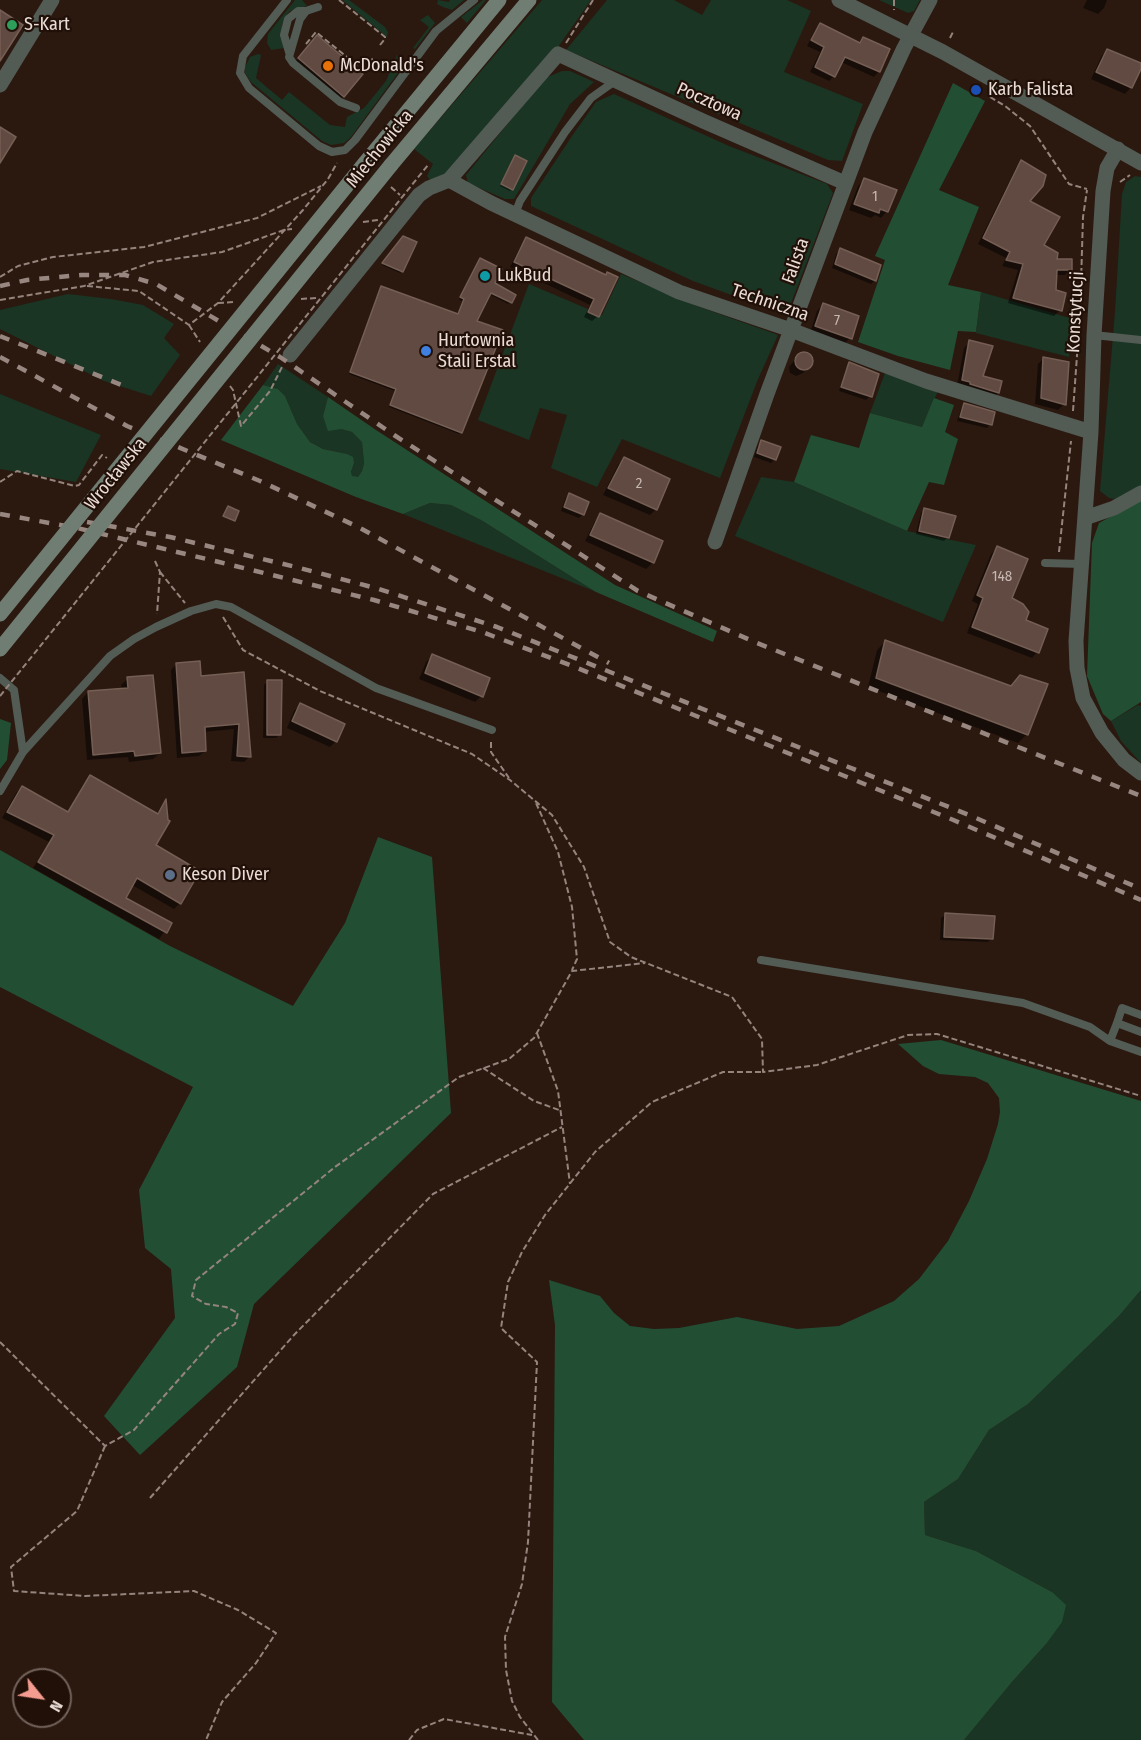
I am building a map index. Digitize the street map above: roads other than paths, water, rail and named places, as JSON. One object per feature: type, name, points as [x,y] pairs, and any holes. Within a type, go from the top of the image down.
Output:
[{"type":"main road","name":"Miechowicka","points":[[240,316],[498,0]]},
{"type":"main road","name":"Miechowicka","points":[[263,323],[529,0]]},
{"type":"main road","name":"Wrocławska","points":[[0,614],[240,316]]},
{"type":"main road","name":"Wrocławska","points":[[0,649],[263,323]]},
{"type":"street","points":[[0,85],[52,0]]},
{"type":"street","points":[[839,0],[997,81],[1141,163]]},
{"type":"street","name":"Falista","points":[[715,542],[845,183],[886,85],[930,0]]},
{"type":"street","name":"Pocztowa","points":[[449,180],[558,54],[845,183]]},
{"type":"street","name":"Konstytucji","points":[[1118,149],[1107,168],[1103,191],[1094,335],[1091,432],[1076,641],[1077,668],[1083,698],[1102,733],[1124,760],[1141,773]]},
{"type":"street","points":[[286,361],[419,195],[449,180]]},
{"type":"street","name":"Techniczna","points":[[449,180],[679,292],[791,330],[926,381],[1091,432]]},
{"type":"street","points":[[1085,518],[1141,493]]},
{"type":"lane","points":[[287,0],[243,56],[240,73],[244,82],[319,146],[332,152],[345,150],[355,140],[436,32],[474,0]]},
{"type":"lane","points":[[318,7],[298,11],[288,20],[284,35],[290,56],[340,102],[356,108]]},
{"type":"lane","points":[[515,214],[520,201],[565,132],[591,98],[615,81]]},
{"type":"lane","points":[[1094,335],[1141,340]]},
{"type":"lane","points":[[1045,563],[1082,564]]},
{"type":"lane","points":[[0,790],[23,752],[110,656],[156,627],[191,611],[216,604],[231,607],[376,688],[492,730]]},
{"type":"lane","points":[[0,678],[14,690],[23,752]]},
{"type":"lane","points":[[761,960],[1023,1003],[1090,1026],[1110,1041],[1141,1053]]},
{"type":"lane","points":[[1110,1041],[1122,1008],[1141,1015]]},
{"type":"lane","points":[[1117,1023],[1141,1032]]},
{"type":"railway","points":[[0,286],[27,280],[81,275],[125,275],[156,284],[280,357],[394,435],[638,591],[757,643],[1141,796]]},
{"type":"railway","points":[[0,336],[124,386]]},
{"type":"railway","points":[[0,357],[127,426],[260,481],[358,527],[609,663]]},
{"type":"railway","points":[[0,514],[77,528],[219,562],[374,600],[482,632],[570,665],[951,819],[1141,900]]},
{"type":"railway","points":[[87,522],[170,537],[296,567],[379,589],[497,627],[969,815],[1141,889]]},
{"type":"place","name":"S-Kart","points":[[12,25]]},
{"type":"place","name":"McDonald's","points":[[328,66]]},
{"type":"place","name":"Karb Falista","points":[[976,90]]},
{"type":"place","name":"LukBud","points":[[485,276]]},
{"type":"place","name":"Hurtownia Stali Erstal","points":[[426,351]]},
{"type":"place","name":"Keson Diver","points":[[170,875]]}]
